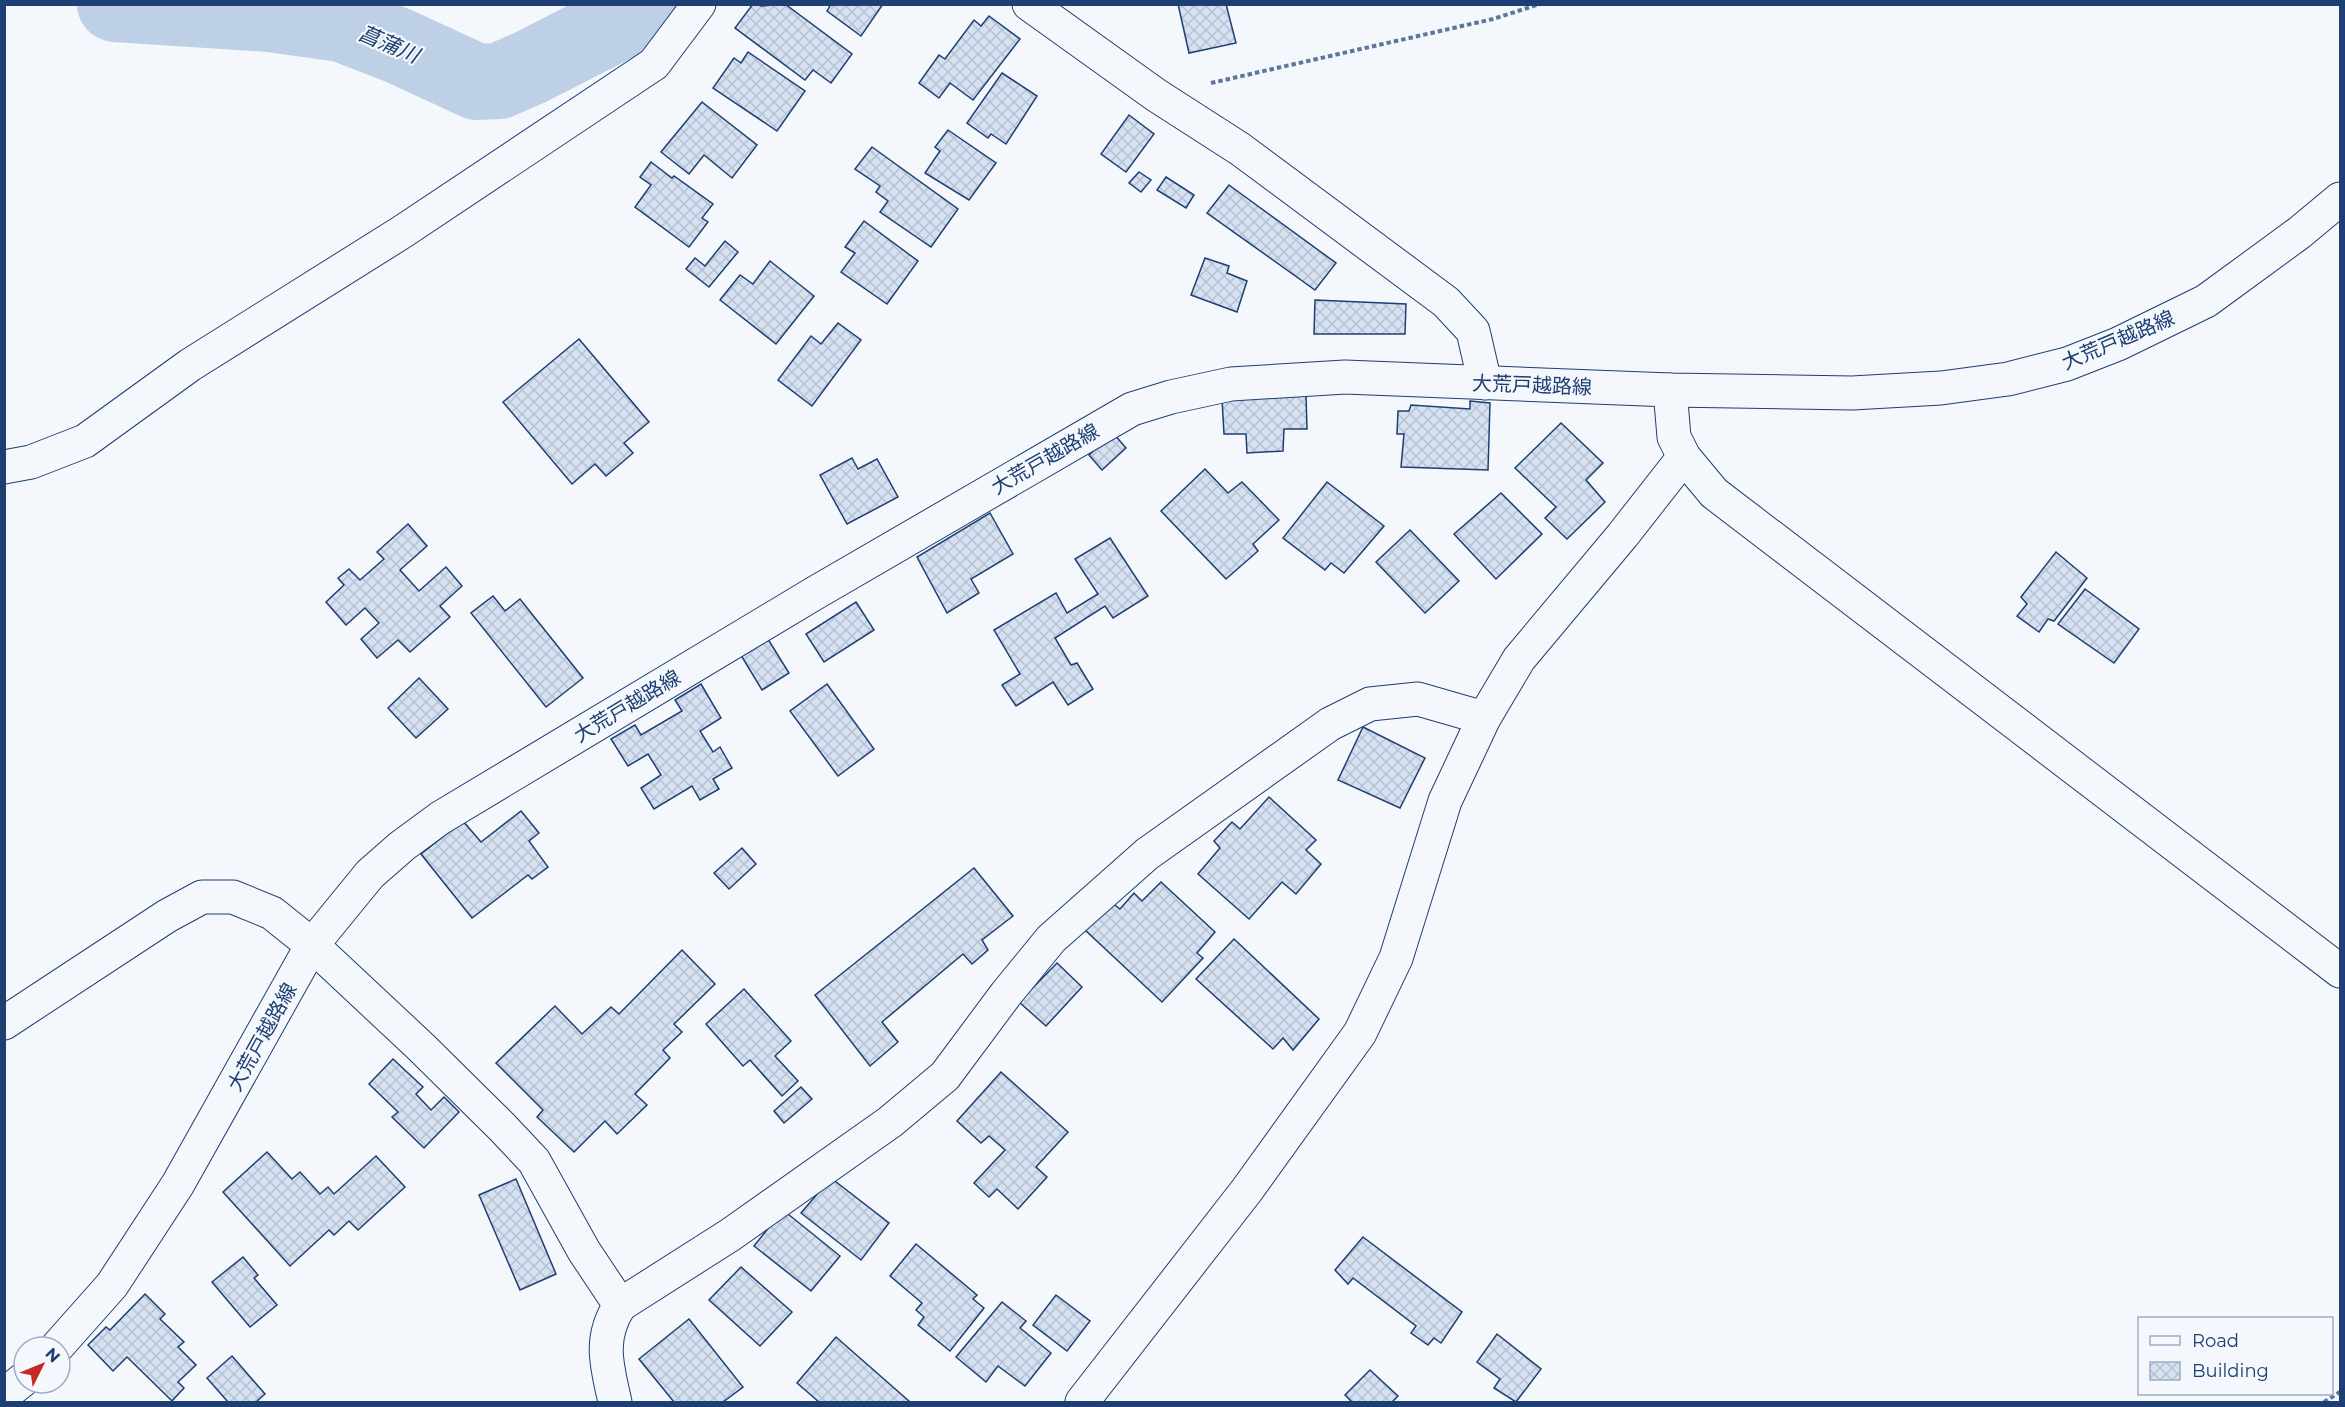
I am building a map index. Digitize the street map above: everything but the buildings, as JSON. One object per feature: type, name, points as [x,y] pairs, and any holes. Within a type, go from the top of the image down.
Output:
[{"type":"street","points":[[4,467],[31,462],[85,441],[190,365],[412,225],[654,64],[699,4]]},
{"type":"street","points":[[1029,4],[1156,95],[1240,149],[1446,302],[1473,331],[1485,383]]},
{"type":"street","name":"大荒戸越路線","points":[[68,1335],[112,1285],[178,1184],[312,945],[370,874],[402,846],[440,818],[815,593],[1132,409],[1171,397],[1232,384],[1345,377],[1670,390],[1852,393],[1941,388],[2008,379],[2067,363],[2118,344],[2206,301],[2299,233],[2340,199]]},
{"type":"street","points":[[1670,390],[1674,437],[1684,456],[1714,492],[2340,971]]},
{"type":"street","points":[[1082,1402],[1247,1190],[1360,1033],[1396,958],[1445,801],[1484,718],[1519,659],[1622,536],[1684,456]]},
{"type":"street","points":[[615,1402],[605,1356],[611,1318],[620,1305],[730,1235],[890,1122],[945,1076],[1006,994],[1051,939],[1147,854],[1330,724],[1370,704],[1418,699],[1484,718]]},
{"type":"street","points":[[4,1023],[167,916],[202,897],[233,897],[272,913],[312,945],[494,1119],[534,1161],[584,1251],[620,1305]]},
{"type":"path","points":[[1156,95],[1493,19],[1540,4]]},
{"type":"path","points":[[2324,1402],[2340,1392]]},
{"type":"waterway","name":"菖蒲川","points":[[115,4],[270,14],[342,24],[399,46],[477,82],[499,81],[529,68],[627,18],[642,4]]}]
